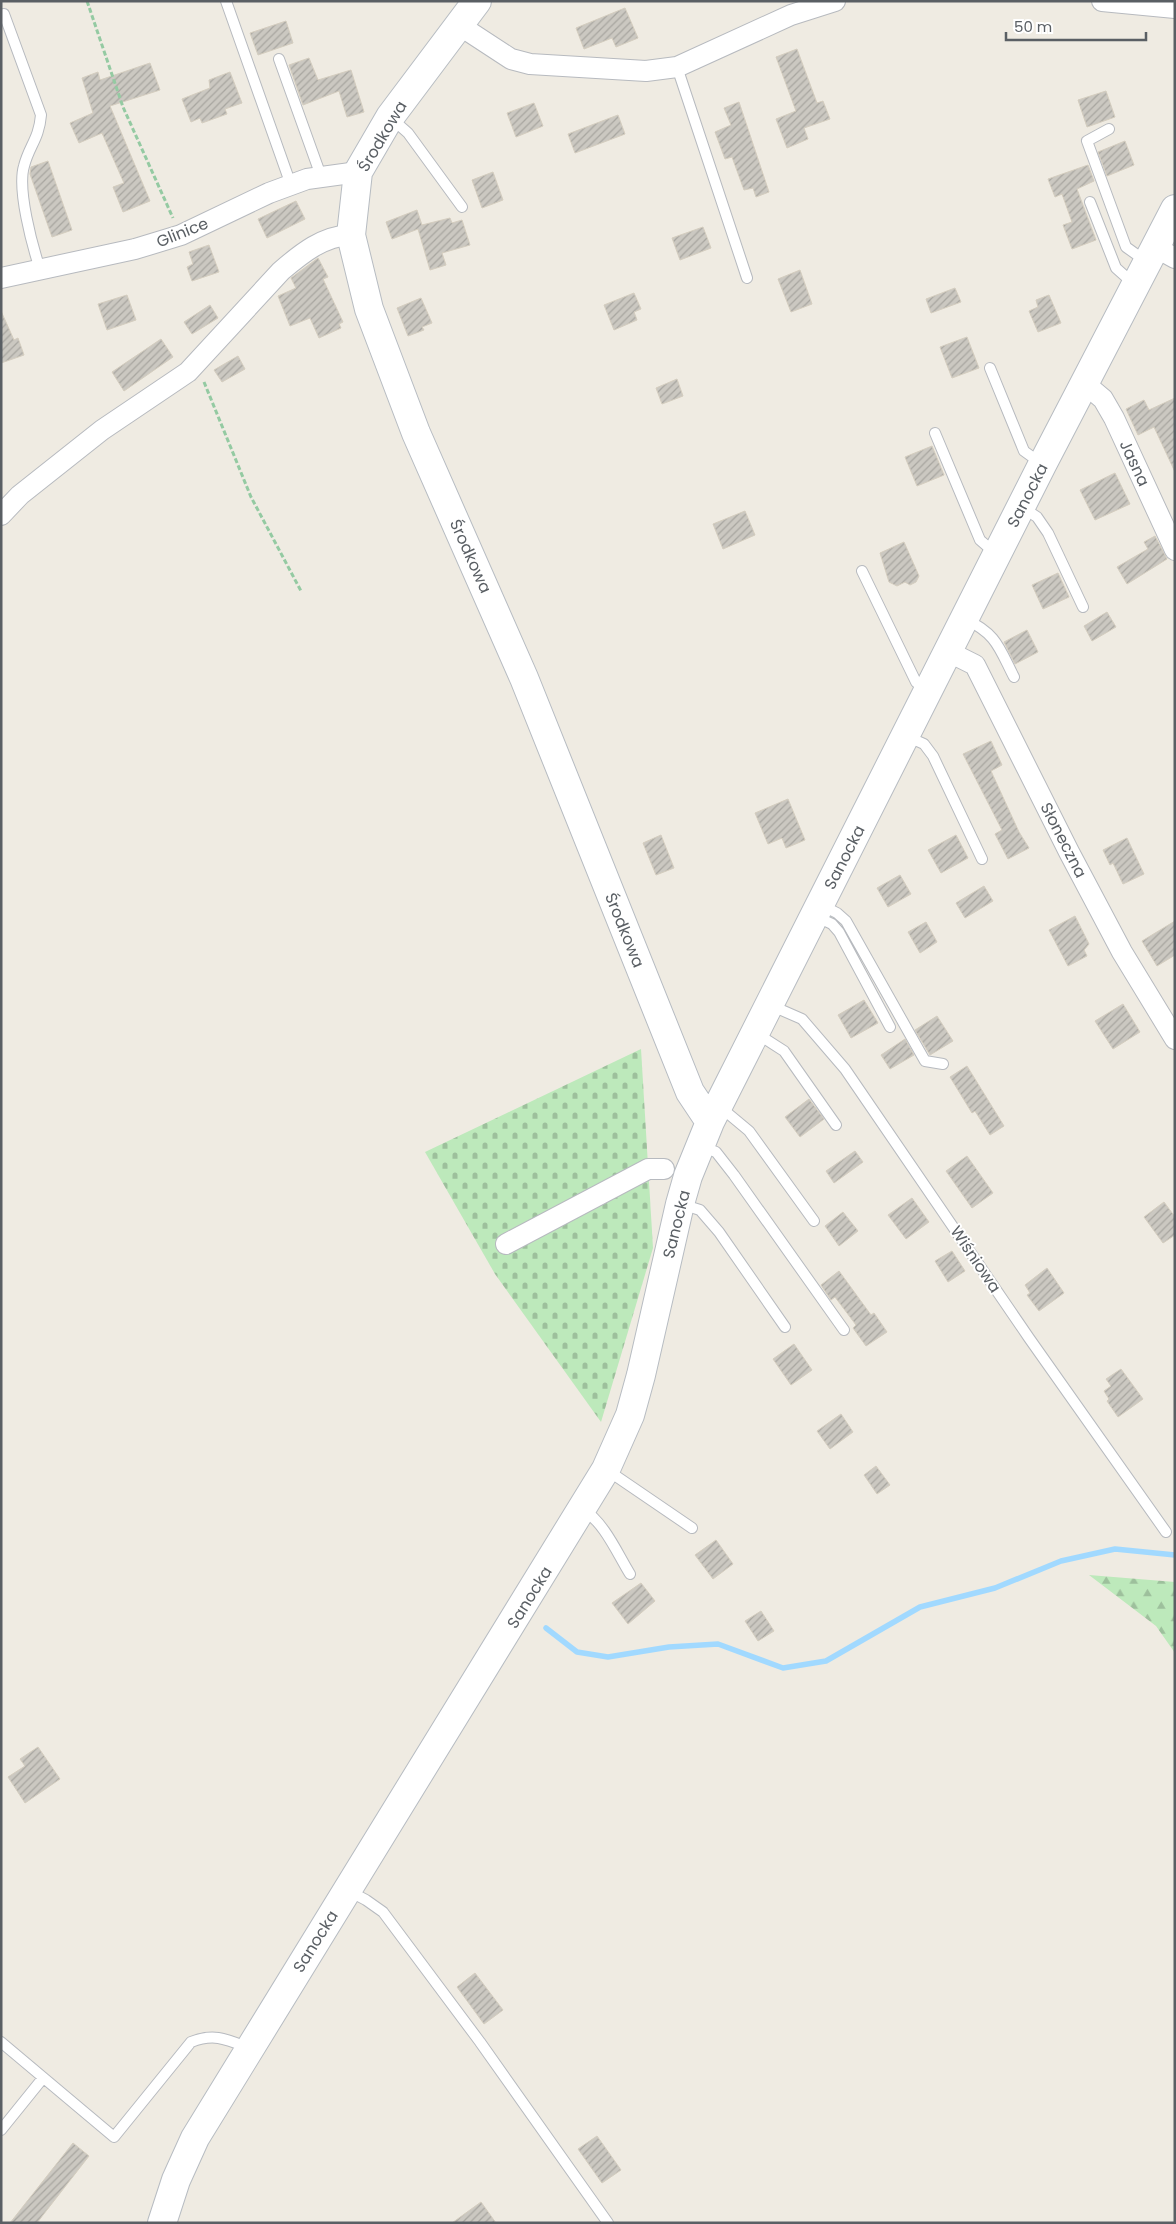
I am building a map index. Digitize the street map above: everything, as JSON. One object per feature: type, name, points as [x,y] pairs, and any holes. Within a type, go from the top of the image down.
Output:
[{"type":"street","name":"Środkowa","points":[[477,1],[390,117],[358,172],[351,235],[369,309],[416,433],[524,678],[690,1092],[709,1124]]},
{"type":"street","points":[[458,25],[511,59],[530,64],[646,71],[677,67],[791,15],[835,1]]},
{"type":"street","points":[[1111,2],[1175,8]]},
{"type":"street","name":"Glinice","points":[[1,278],[135,249],[181,235],[269,193],[291,185],[321,176],[358,172]]},
{"type":"street","name":"Sanocka","points":[[162,2223],[176,2180],[195,2138],[606,1469],[630,1415],[680,1204],[709,1124],[1084,383],[1153,263],[1175,209]]},
{"type":"street","points":[[1,515],[20,495],[102,430],[173,384],[196,363],[281,271],[296,258],[320,242],[336,236],[351,235]]},
{"type":"street","name":"Jasna","points":[[1084,383],[1102,399],[1114,418],[1175,550]]},
{"type":"street","name":"Słoneczna","points":[[948,651],[975,665],[1073,860],[1122,952],[1175,1039]]},
{"type":"street","points":[[506,1244],[648,1170],[664,1169]]},
{"type":"lane","points":[[226,1],[291,185]]},
{"type":"lane","points":[[4,14],[40,115],[40,130],[24,166],[22,190],[40,269]]},
{"type":"lane","points":[[280,59],[321,176]]},
{"type":"lane","points":[[677,67],[747,278]]},
{"type":"lane","points":[[390,117],[408,133],[462,207]]},
{"type":"lane","points":[[1109,129],[1087,141],[1126,247],[1153,263]]},
{"type":"lane","points":[[1090,202],[1116,268],[1153,263]]},
{"type":"lane","points":[[990,368],[1024,451],[1042,465]]},
{"type":"lane","points":[[935,433],[980,540],[997,554]]},
{"type":"lane","points":[[1021,507],[1037,517],[1048,533],[1083,607]]},
{"type":"lane","points":[[862,571],[916,682],[928,691]]},
{"type":"lane","points":[[964,619],[982,628],[994,638],[1014,677]]},
{"type":"lane","points":[[905,735],[924,744],[932,756],[982,859]]},
{"type":"lane","points":[[817,910],[839,932],[890,1027]]},
{"type":"lane","points":[[817,910],[837,913],[846,921],[925,1061],[943,1064]]},
{"type":"lane","name":"Wiśniowa","points":[[769,1004],[802,1018],[845,1069],[1029,1338],[1166,1532]]},
{"type":"lane","points":[[755,1032],[784,1051],[836,1125]]},
{"type":"lane","points":[[814,1222],[749,1131],[734,1116],[709,1124],[716,1152],[734,1174],[844,1330]]},
{"type":"lane","points":[[680,1204],[700,1210],[719,1232],[785,1327]]},
{"type":"lane","points":[[606,1469],[692,1528]]},
{"type":"lane","points":[[583,1509],[592,1515],[605,1530],[630,1574]]},
{"type":"lane","points":[[346,1890],[366,1900],[383,1912],[480,2042],[608,2223]]},
{"type":"lane","points":[[1,2042],[114,2137],[191,2042],[204,2037],[219,2037],[250,2048]]},
{"type":"lane","points":[[1,2130],[43,2078]]},
{"type":"path","points":[[87,1],[123,106],[181,235]]},
{"type":"path","points":[[196,363],[251,497],[301,591]]},
{"type":"green space","points":[[641,1049],[653,1248],[601,1422],[495,1274],[425,1152]]},
{"type":"green space","points":[[1089,1575],[1175,1582],[1175,1653],[1156,1626]]},
{"type":"building","points":[[625,8],[638,38],[616,47],[612,38],[584,49],[576,28]]},
{"type":"building","points":[[286,21],[293,43],[258,55],[250,33]]},
{"type":"building","points":[[797,49],[817,103],[823,101],[830,119],[804,128],[808,139],[787,148],[776,119],[796,111],[776,57]]},
{"type":"building","points":[[309,58],[318,80],[351,70],[364,112],[347,117],[339,91],[303,105],[289,65]]},
{"type":"building","points":[[150,63],[160,90],[110,106],[150,201],[123,212],[113,187],[124,183],[102,133],[79,143],[70,123],[93,113],[82,78],[98,72],[100,80]]},
{"type":"building","points":[[230,72],[242,103],[225,109],[227,114],[202,123],[200,118],[191,122],[182,99],[210,88],[209,80]]},
{"type":"building","points":[[1106,91],[1115,117],[1087,127],[1078,100]]},
{"type":"building","points":[[739,102],[769,192],[756,197],[753,188],[744,190],[732,157],[725,159],[715,132],[731,125],[724,108]]},
{"type":"building","points":[[534,103],[543,126],[516,137],[507,113]]},
{"type":"building","points":[[618,115],[625,134],[575,153],[568,134]]},
{"type":"building","points":[[1125,141],[1134,165],[1107,176],[1098,152]]},
{"type":"building","points":[[48,161],[72,230],[52,237],[30,174],[31,167]]},
{"type":"building","points":[[1088,165],[1094,181],[1077,189],[1096,240],[1072,249],[1063,225],[1072,222],[1062,194],[1055,197],[1048,179]]},
{"type":"building","points":[[493,172],[503,200],[482,208],[472,180]]},
{"type":"building","points":[[296,201],[305,219],[267,238],[258,219]]},
{"type":"building","points":[[417,210],[422,225],[450,218],[452,223],[462,220],[470,245],[442,253],[446,265],[430,270],[418,229],[392,239],[386,222]]},
{"type":"building","points":[[703,227],[711,248],[680,260],[672,238]]},
{"type":"building","points":[[209,245],[219,272],[192,281],[187,267],[193,264],[189,252]]},
{"type":"building","points":[[318,258],[328,277],[323,279],[343,322],[339,324],[341,328],[319,338],[310,318],[290,326],[278,296],[296,288],[291,278]]},
{"type":"building","points":[[800,270],[812,304],[791,312],[778,279]]},
{"type":"building","points":[[955,288],[961,302],[931,313],[926,299]]},
{"type":"building","points":[[634,293],[641,309],[634,312],[637,320],[614,330],[604,305]]},
{"type":"building","points":[[127,295],[136,320],[107,330],[98,304]]},
{"type":"building","points":[[1049,295],[1061,323],[1038,332],[1029,311],[1038,307],[1036,300]]},
{"type":"building","points":[[421,298],[432,323],[422,327],[424,330],[408,336],[397,308]]},
{"type":"building","points":[[210,305],[218,318],[192,334],[184,322]]},
{"type":"building","points":[[1,311],[14,340],[18,338],[24,355],[1,363]]},
{"type":"building","points":[[967,337],[979,368],[952,378],[940,347]]},
{"type":"building","points":[[161,339],[173,357],[124,391],[112,372]]},
{"type":"building","points":[[238,356],[245,369],[222,382],[214,370]]},
{"type":"building","points":[[677,379],[683,396],[662,404],[656,388]]},
{"type":"building","points":[[1175,398],[1175,472],[1154,427],[1138,435],[1126,409],[1144,400],[1149,410]]},
{"type":"building","points":[[932,446],[944,475],[917,486],[905,457]]},
{"type":"building","points":[[1115,473],[1130,504],[1095,520],[1080,490]]},
{"type":"building","points":[[745,511],[755,535],[723,549],[713,524]]},
{"type":"building","points":[[1155,536],[1167,559],[1127,584],[1117,567],[1148,549],[1144,542]]},
{"type":"building","points":[[904,542],[919,576],[916,582],[910,585],[905,582],[897,586],[889,582],[880,553]]},
{"type":"building","points":[[1058,573],[1069,597],[1043,609],[1032,585]]},
{"type":"building","points":[[1107,612],[1116,627],[1092,641],[1084,626]]},
{"type":"building","points":[[1027,630],[1038,652],[1015,664],[1004,642]]},
{"type":"building","points":[[991,741],[1002,765],[991,771],[1019,832],[1029,848],[1008,859],[995,834],[1002,830],[963,754]]},
{"type":"building","points":[[788,799],[805,840],[786,848],[782,838],[768,844],[755,813]]},
{"type":"building","points":[[661,835],[674,868],[656,875],[643,843]]},
{"type":"building","points":[[956,835],[968,858],[941,873],[928,850]]},
{"type":"building","points":[[1127,838],[1144,874],[1123,884],[1113,863],[1110,865],[1103,850]]},
{"type":"building","points":[[900,875],[911,894],[888,907],[877,888]]},
{"type":"building","points":[[984,886],[993,901],[965,918],[956,903]]},
{"type":"building","points":[[1075,916],[1089,944],[1084,950],[1087,956],[1068,966],[1049,930]]},
{"type":"building","points":[[1175,921],[1175,955],[1157,966],[1142,941]]},
{"type":"building","points":[[926,922],[937,942],[920,953],[908,932]]},
{"type":"building","points":[[864,1000],[878,1023],[851,1038],[838,1015]]},
{"type":"building","points":[[1123,1004],[1140,1032],[1113,1049],[1095,1021]]},
{"type":"building","points":[[937,1016],[953,1041],[930,1055],[915,1030]]},
{"type":"building","points":[[905,1039],[914,1055],[890,1069],[881,1055]]},
{"type":"building","points":[[967,1066],[1004,1126],[990,1135],[975,1111],[972,1113],[950,1077]]},
{"type":"building","points":[[809,1099],[824,1119],[800,1137],[785,1117]]},
{"type":"building","points":[[855,1151],[863,1162],[834,1183],[826,1171]]},
{"type":"building","points":[[967,1156],[993,1193],[972,1208],[946,1171]]},
{"type":"building","points":[[912,1198],[929,1222],[906,1239],[888,1215]]},
{"type":"building","points":[[1164,1202],[1175,1217],[1175,1235],[1163,1243],[1144,1217]]},
{"type":"building","points":[[843,1212],[858,1231],[839,1246],[825,1226]]},
{"type":"building","points":[[952,1251],[965,1271],[948,1282],[935,1261]]},
{"type":"building","points":[[1047,1268],[1064,1293],[1039,1311],[1027,1295],[1030,1293],[1025,1285]]},
{"type":"building","points":[[839,1271],[871,1315],[874,1313],[887,1332],[866,1346],[853,1328],[856,1325],[835,1297],[831,1300],[821,1285]]},
{"type":"building","points":[[794,1344],[812,1370],[791,1385],[773,1359]]},
{"type":"building","points":[[1121,1369],[1143,1399],[1118,1417],[1107,1401],[1109,1399],[1104,1391],[1111,1386],[1106,1379]]},
{"type":"building","points":[[841,1414],[853,1432],[830,1449],[817,1431]]},
{"type":"building","points":[[876,1466],[890,1485],[877,1494],[864,1475]]},
{"type":"building","points":[[716,1540],[733,1564],[713,1579],[695,1555]]},
{"type":"building","points":[[641,1583],[655,1601],[628,1624],[612,1603]]},
{"type":"building","points":[[761,1611],[774,1631],[758,1641],[745,1621]]},
{"type":"building","points":[[38,1747],[60,1779],[25,1803],[8,1777],[25,1766],[20,1759]]},
{"type":"building","points":[[475,1973],[503,2010],[484,2024],[457,1987]]},
{"type":"building","points":[[597,2136],[621,2170],[602,2183],[578,2149]]},
{"type":"building","points":[[73,2143],[89,2156],[37,2223],[10,2223]]},
{"type":"building","points":[[481,2202],[496,2223],[452,2223]]},
{"type":"waterway","points":[[546,1628],[577,1652],[608,1657],[669,1647],[718,1644],[783,1668],[826,1661],[920,1607],[995,1588],[1061,1561],[1115,1549],[1175,1555]]}]
